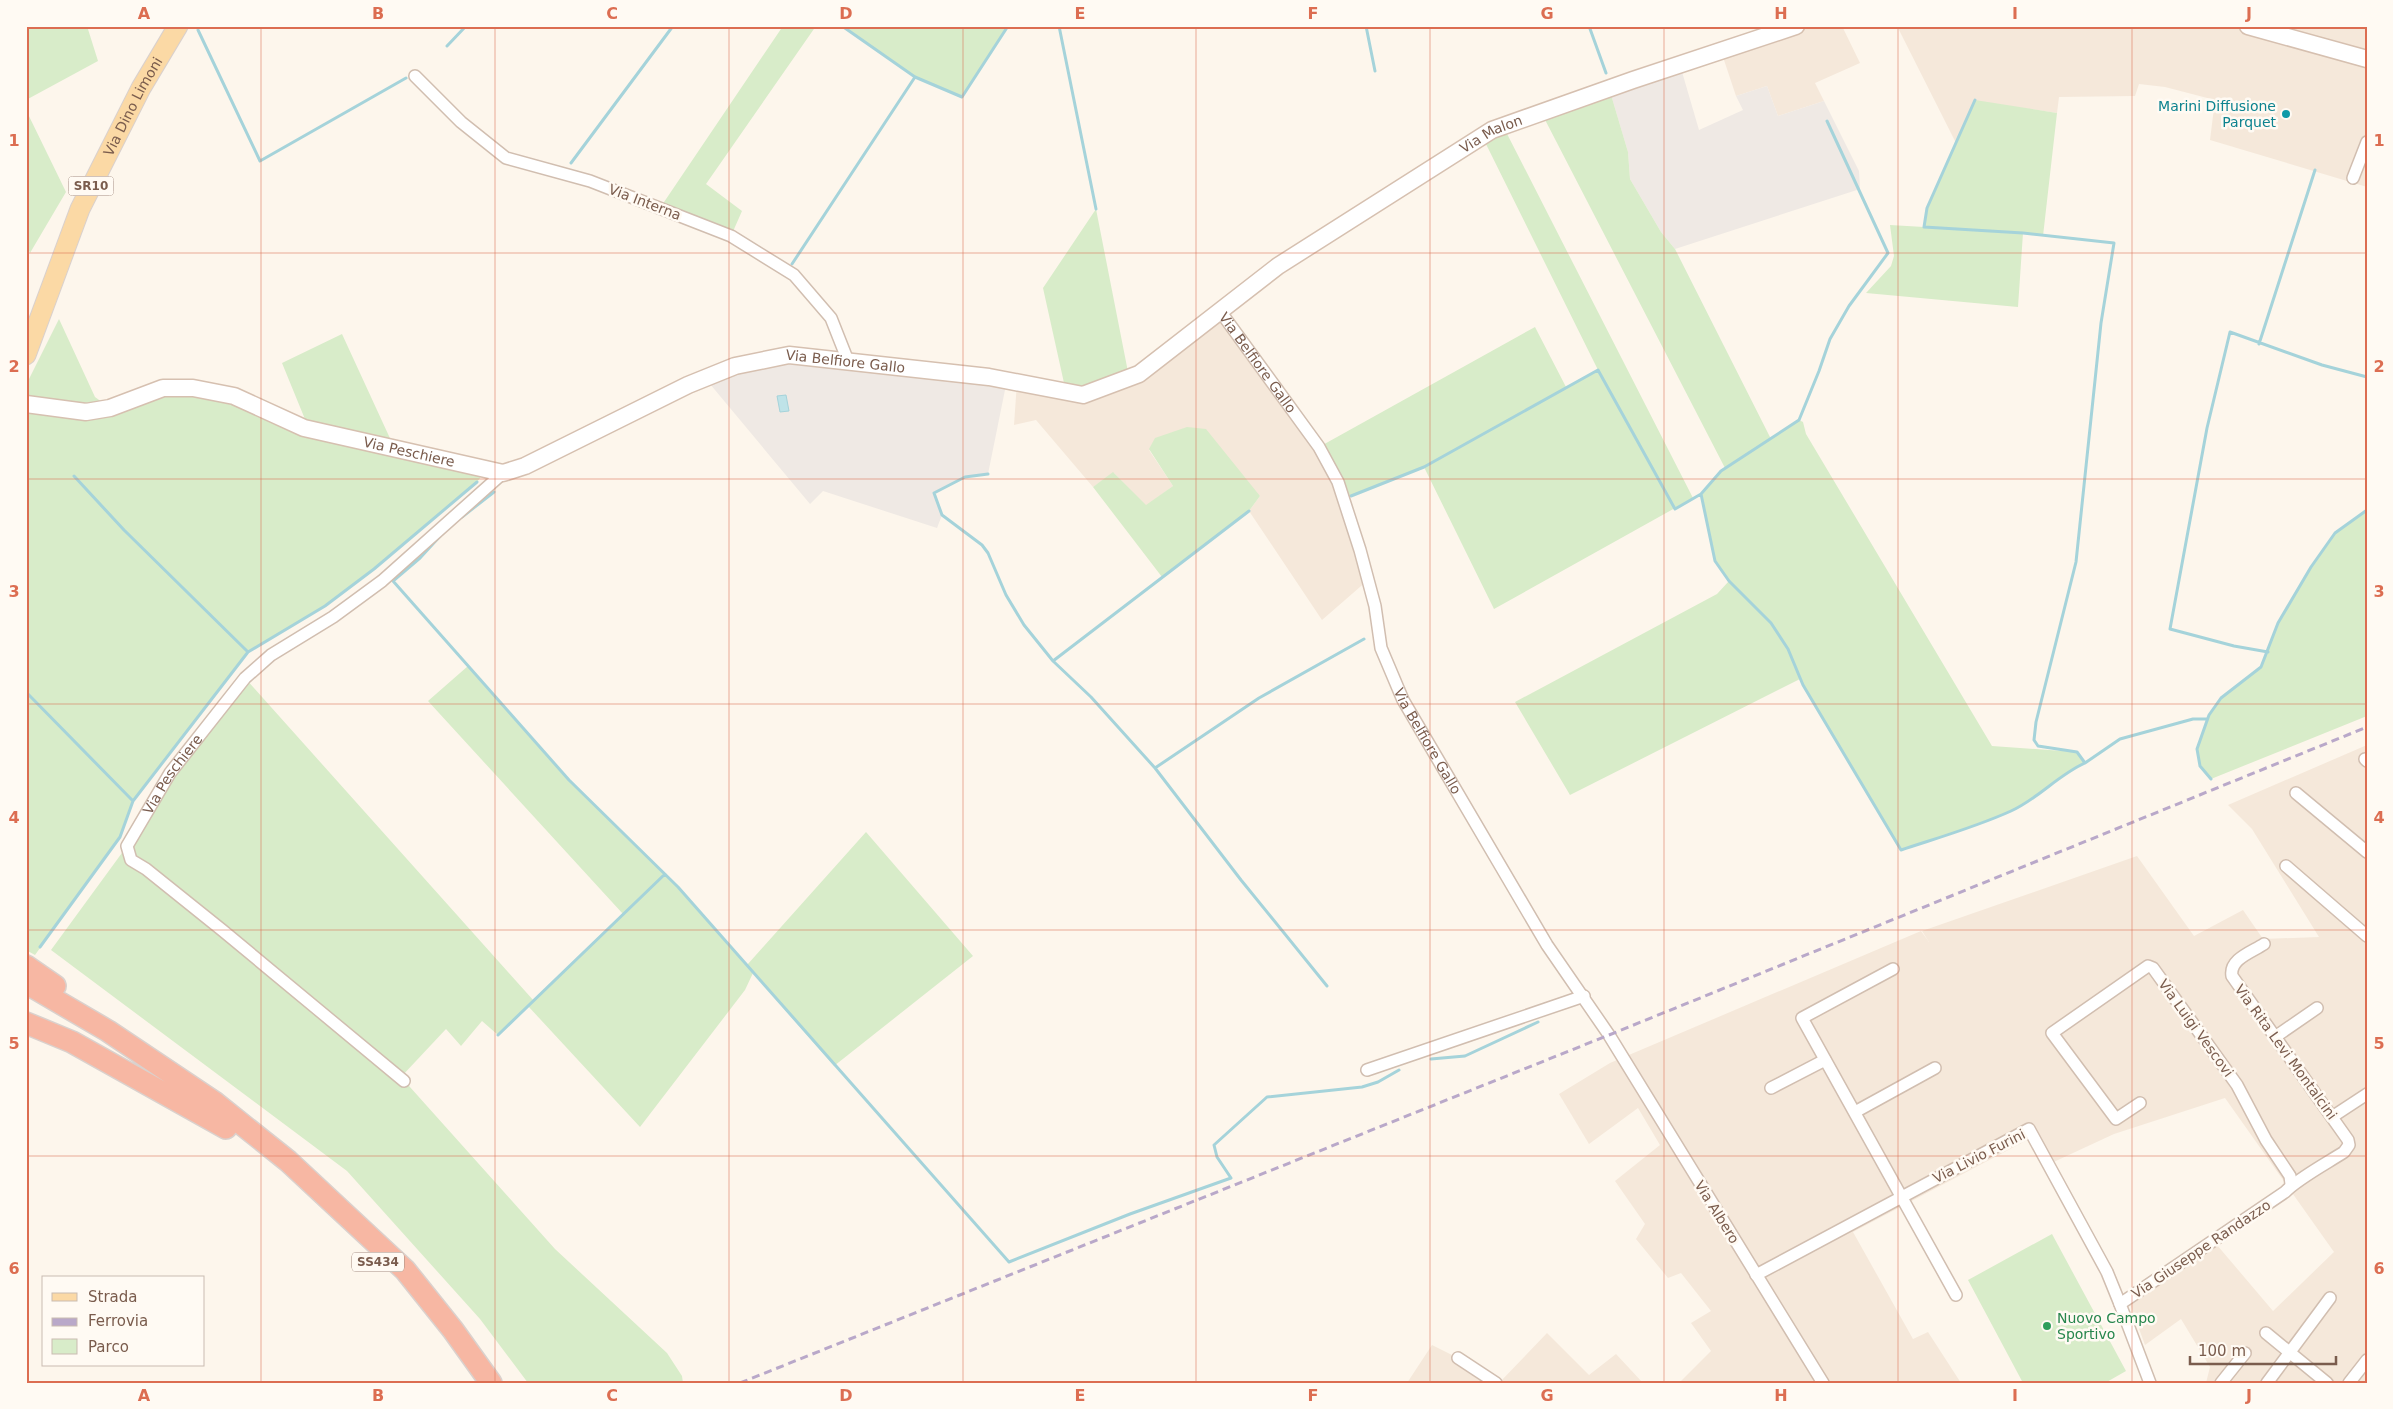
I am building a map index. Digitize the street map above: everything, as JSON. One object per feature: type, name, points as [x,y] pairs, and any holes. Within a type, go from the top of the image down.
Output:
[{"type":"highway","points":[[26,966],[224,1100],[279,1145],[288,1160]]},
{"type":"highway","name":"SS434","points":[[26,983],[108,1031],[214,1102],[288,1160],[405,1270],[453,1330],[491,1383]]},
{"type":"highway","name":"SS434","points":[[26,998],[120,1053],[161,1080],[226,1128],[319,1204],[395,1279],[447,1340],[478,1383]]},
{"type":"highway","points":[[26,1023],[72,1042],[226,1128]]},
{"type":"main road","name":"Via Dino Limoni","points":[[26,355],[80,209],[141,88],[178,26]]},
{"type":"street","name":"Via Malon","points":[[1220,311],[1282,264],[1492,130],[1632,80],[1796,26]]},
{"type":"street","points":[[2248,26],[2367,59]]},
{"type":"street","name":"Via Interna","points":[[415,76],[461,122],[506,158],[590,181],[731,236],[794,275],[831,318],[848,361]]},
{"type":"street","points":[[2353,178],[2367,142]]},
{"type":"street","name":"Via Belfiore Gallo","points":[[525,466],[688,385],[735,366],[788,355],[989,377],[1082,395],[1139,374],[1220,311],[1319,447],[1344,498],[1375,606],[1381,648],[1403,700],[1547,945],[1584,996],[1612,1040]]},
{"type":"street","name":"Via Peschiere","points":[[26,404],[86,412],[110,408],[163,388],[192,388],[234,396],[304,428],[503,473]]},
{"type":"street","name":"Via Peschiere","points":[[404,1080],[146,868],[131,860],[127,846],[170,773],[245,678],[270,655],[333,617],[382,581],[503,473],[525,466]]},
{"type":"street","points":[[2296,793],[2367,852]]},
{"type":"street","points":[[2286,866],[2367,936]]},
{"type":"street","name":"Via Rita Levi Montalcini","points":[[2264,944],[2236,961],[2231,972],[2232,976],[2350,1145]]},
{"type":"street","name":"Via Luigi Vescovi","points":[[2140,1102],[2116,1119],[2052,1033],[2148,966],[2153,968],[2237,1085],[2266,1140],[2290,1176],[2291,1184]]},
{"type":"street","points":[[1893,969],[1802,1018],[1956,1295]]},
{"type":"street","points":[[1367,1070],[1584,996]]},
{"type":"street","points":[[2275,1037],[2318,1008]]},
{"type":"street","name":"Via Albero","points":[[1612,1040],[1823,1383]]},
{"type":"street","points":[[1771,1088],[1825,1060]]},
{"type":"street","points":[[1855,1112],[1935,1068]]},
{"type":"street","points":[[2332,1117],[2367,1094]]},
{"type":"street","name":"Via Livio Furini","points":[[1756,1275],[2029,1129],[2107,1272],[2120,1304]]},
{"type":"street","name":"Via Giuseppe Randazzo","points":[[2150,1383],[2120,1304],[2285,1192],[2291,1184],[2301,1181],[2347,1150],[2350,1145]]},
{"type":"street","points":[[2267,1383],[2330,1298]]},
{"type":"street","points":[[2266,1333],[2327,1383]]},
{"type":"street","points":[[2221,1383],[2245,1353]]},
{"type":"street","points":[[1458,1358],[1496,1383]]},
{"type":"street","points":[[2349,1383],[2367,1360]]},
{"type":"shaded area","points":[[1796,26],[1842,26],[1860,63],[1815,83],[1824,101],[1778,116],[1767,86],[1736,96],[1721,51]]},
{"type":"shaded area","points":[[1897,26],[2367,26],[2367,187],[2210,140],[2215,100],[2165,87],[2139,84],[2135,96],[2059,97],[2057,113],[1975,101],[1956,143]]},
{"type":"shaded area","points":[[1680,65],[1699,130],[1743,110],[1736,96],[1767,86],[1778,116],[1824,101],[1859,171],[1860,189],[1675,249],[1661,232],[1630,179],[1628,152],[1609,88]]},
{"type":"shaded area","points":[[1220,311],[1319,447],[1368,580],[1322,620],[1249,511],[1260,496],[1149,450],[1173,486],[1146,506],[1114,473],[1093,487],[1036,420],[1014,425],[1017,382],[1083,395],[1139,374]]},
{"type":"shaded area","points":[[789,355],[1007,380],[988,474],[965,477],[934,492],[942,515],[937,528],[823,491],[810,504],[705,378]]},
{"type":"shaded area","points":[[2367,745],[2367,1383],[2206,1383],[2210,1367],[2181,1319],[2145,1345],[2130,1304],[2217,1245],[2273,1311],[2334,1252],[2225,1098],[2114,1134],[2045,1166],[2029,1139],[1853,1232],[1913,1339],[1928,1332],[1961,1383],[1679,1383],[1711,1351],[1691,1323],[1711,1311],[1681,1273],[1668,1278],[1636,1239],[1645,1224],[1615,1181],[1660,1145],[1638,1108],[1589,1144],[1559,1094],[1610,1063],[1921,931],[1929,942],[1922,931],[2137,856],[2194,936],[2243,910],[2263,939],[2319,937],[2252,829],[2228,805]]},
{"type":"shaded area","points":[[1547,1333],[1589,1375],[1616,1354],[1643,1383],[1499,1383]]},
{"type":"shaded area","points":[[1432,1345],[1458,1358],[1496,1383],[1407,1383]]},
{"type":"green space","points":[[26,26],[87,26],[98,61],[26,100]]},
{"type":"green space","points":[[783,26],[816,26],[706,184],[742,211],[731,236],[660,208]]},
{"type":"green space","points":[[842,26],[1008,26],[962,97],[915,77]]},
{"type":"green space","points":[[1609,88],[1628,152],[1630,179],[1661,232],[1675,249],[1771,439],[1799,420],[1803,422],[1806,434],[1992,746],[2077,752],[2085,763],[2021,806],[1984,822],[1901,850],[1800,679],[1570,795],[1515,702],[1717,594],[1729,581],[1715,561],[1701,494],[1725,468],[1541,112]]},
{"type":"green space","points":[[1975,100],[2057,113],[2043,236],[2023,233],[2018,307],[1866,293],[1891,266],[1894,256],[1890,225],[1924,227],[1927,208]]},
{"type":"green space","points":[[26,110],[66,192],[30,253],[26,244]]},
{"type":"green space","points":[[1503,126],[1693,498],[1494,609],[1424,467],[1344,498],[1319,447],[1535,327],[1566,387],[1598,370],[1482,136]]},
{"type":"green space","points":[[1096,209],[1129,377],[1066,392],[1043,288]]},
{"type":"green space","points":[[59,319],[95,397],[110,408],[193,388],[309,429],[282,363],[342,334],[394,447],[486,470],[477,482],[374,569],[325,606],[248,652],[133,800],[120,837],[35,955],[26,950],[26,385]]},
{"type":"green space","points":[[1187,427],[1206,429],[1260,496],[1249,511],[1162,577],[1093,487],[1113,472],[1146,505],[1173,486],[1149,449],[1155,438]]},
{"type":"green space","points":[[2367,510],[2367,716],[2211,779],[2200,766],[2197,749],[2207,719],[2221,698],[2261,667],[2278,623],[2311,567],[2335,533]]},
{"type":"green space","points":[[468,666],[569,780],[665,874],[747,965],[866,832],[973,956],[834,1066],[753,973],[745,990],[640,1127],[528,1006],[498,1035],[482,1021],[461,1046],[446,1029],[401,1077],[555,1249],[667,1353],[682,1376],[683,1383],[528,1383],[480,1319],[347,1171],[51,950],[127,846],[170,773],[245,678],[534,1001],[623,914],[428,701]]},
{"type":"green space","name":"Nuovo Campo Sportivo","points":[[2052,1234],[2126,1371],[2105,1383],[2023,1383],[1968,1280]]},
{"type":"water","points":[[786,395],[789,411],[780,412],[777,396]]},
{"type":"waterway","points":[[447,46],[466,26]]},
{"type":"waterway","points":[[571,163],[673,26]]},
{"type":"waterway","points":[[842,26],[915,77],[962,97],[1008,26]]},
{"type":"waterway","points":[[1059,26],[1096,209]]},
{"type":"waterway","points":[[1366,26],[1375,71]]},
{"type":"waterway","points":[[1589,26],[1606,73]]},
{"type":"waterway","points":[[198,30],[260,161],[406,78]]},
{"type":"waterway","points":[[792,264],[915,77]]},
{"type":"waterway","points":[[1975,100],[1927,208],[1924,227],[2023,233],[2114,243],[2101,323],[2076,562],[2036,722],[2034,740],[2038,746],[2077,752],[2085,763],[2120,739],[2193,719],[2207,719]]},
{"type":"waterway","points":[[1827,121],[1888,253],[1849,306],[1830,339],[1799,420],[1721,471],[1701,494],[1715,561],[1729,581],[1771,623],[1788,649],[1803,685],[1901,850],[2011,811],[2085,763]]},
{"type":"waterway","points":[[2259,344],[2315,170]]},
{"type":"waterway","points":[[2268,652],[2234,646],[2170,629],[2207,428],[2230,332],[2322,365],[2367,377]]},
{"type":"waterway","points":[[1351,496],[1424,467],[1598,370],[1675,509],[1701,494]]},
{"type":"waterway","points":[[988,474],[965,477],[934,493],[942,515],[982,545],[988,553],[1006,595],[1024,625],[1053,661],[1091,697],[1155,768],[1241,880],[1327,986]]},
{"type":"waterway","points":[[74,476],[124,530],[248,652]]},
{"type":"waterway","points":[[40,947],[120,837],[133,801],[248,652],[325,606],[374,569],[477,482]]},
{"type":"waterway","points":[[462,517],[494,492]]},
{"type":"waterway","points":[[2211,779],[2200,766],[2197,749],[2209,715],[2221,698],[2261,667],[2278,623],[2311,567],[2335,533],[2367,510]]},
{"type":"waterway","points":[[1053,661],[1249,511]]},
{"type":"waterway","points":[[442,534],[420,558],[393,581],[569,780],[678,887],[1009,1262],[1130,1214],[1231,1178],[1217,1157],[1214,1145],[1267,1097],[1362,1087],[1378,1082],[1399,1070]]},
{"type":"waterway","points":[[1155,768],[1259,698],[1364,639]]},
{"type":"waterway","points":[[26,692],[133,801]]},
{"type":"waterway","points":[[498,1035],[665,874]]},
{"type":"waterway","points":[[1431,1059],[1465,1056],[1538,1022]]},
{"type":"railway","points":[[740,1383],[1609,1035],[2367,727]]},
{"type":"place","name":"Marini Diffusione Parquet","points":[[2286,114]]},
{"type":"place","name":"Nuovo Campo Sportivo","points":[[2047,1326]]}]
